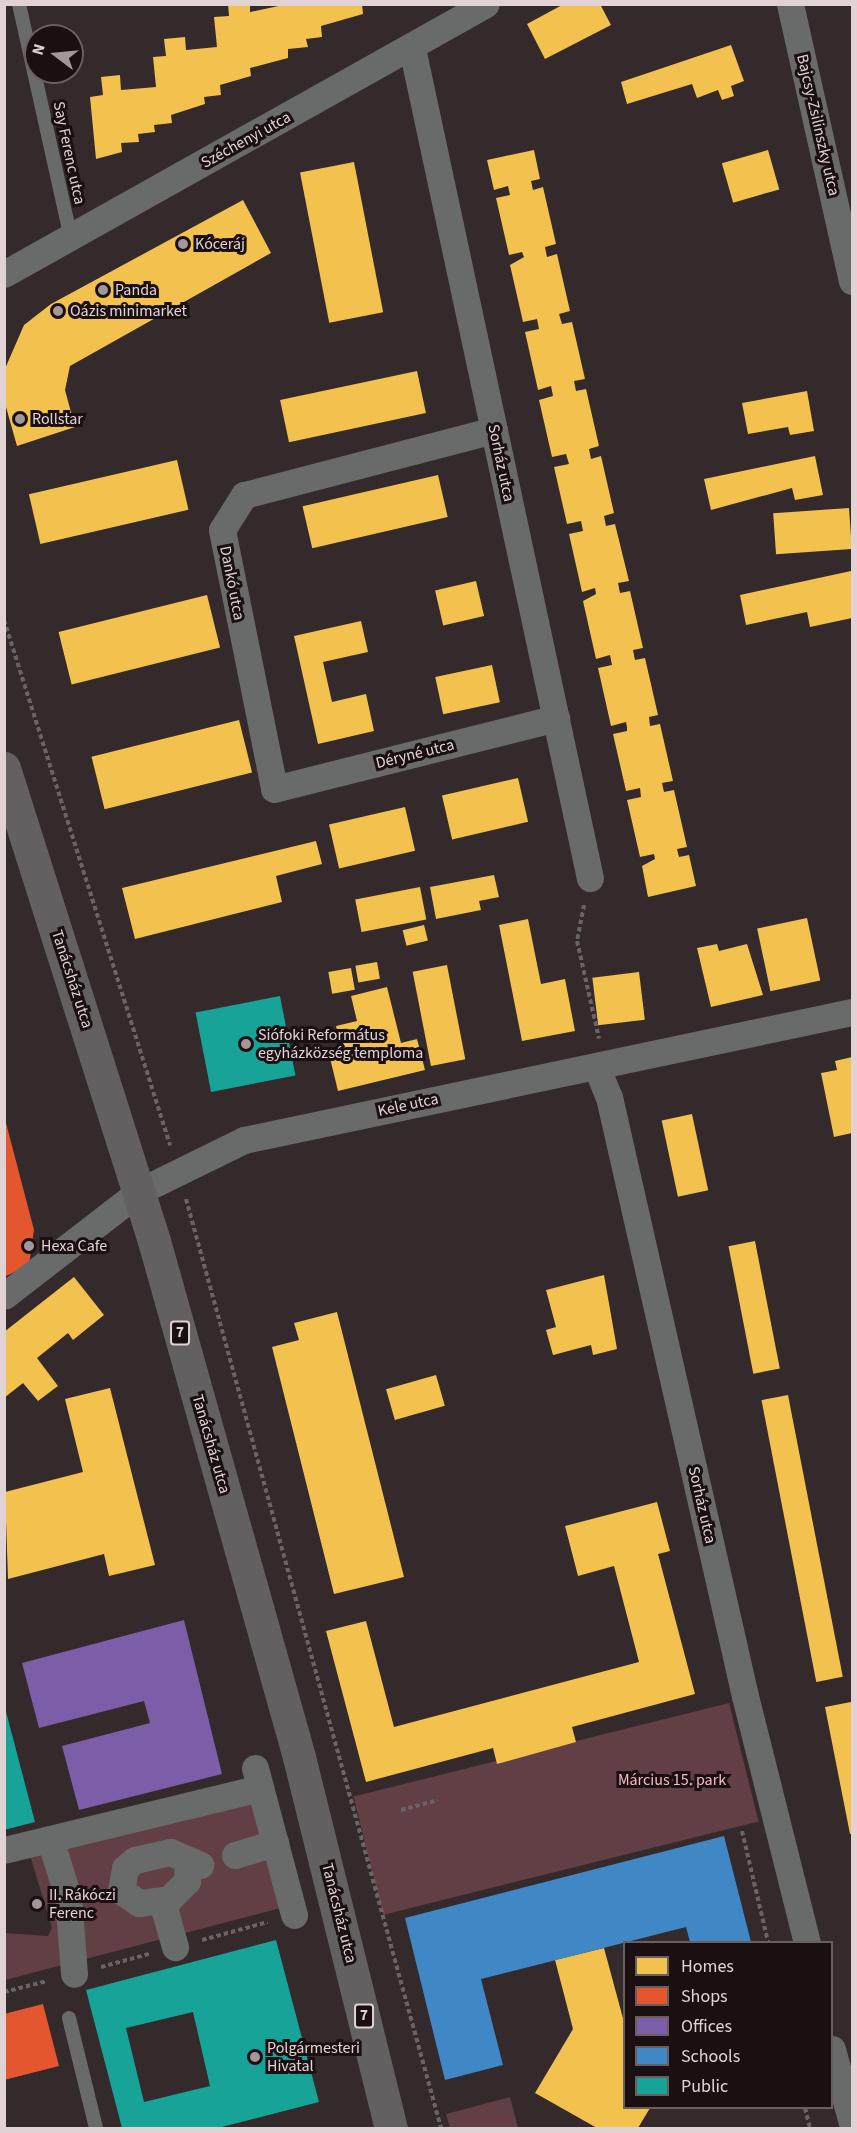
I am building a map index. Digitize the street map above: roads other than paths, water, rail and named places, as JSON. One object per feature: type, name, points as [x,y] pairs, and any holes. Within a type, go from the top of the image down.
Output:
[{"type":"main road","name":"Tanácsház utca","points":[[4,768],[140,1191],[299,1757],[389,2128]]},
{"type":"street","name":"Széchenyi utca","points":[[4,274],[412,48],[486,4]]},
{"type":"street","name":"Bajcsy-Zsilinszky utca","points":[[790,4],[852,281]]},
{"type":"street","name":"Sorház utca","points":[[412,48],[590,878]]},
{"type":"street","name":"Dankó utca","points":[[274,789],[222,530],[227,521],[244,495],[494,430]]},
{"type":"street","name":"Déryné utca","points":[[274,789],[556,718]]},
{"type":"street","name":"Kele utca","points":[[4,1296],[140,1191],[243,1140],[562,1076],[852,1012]]},
{"type":"street","name":"Sorház utca","points":[[597,1068],[609,1096],[745,1696],[807,1941]]},
{"type":"street","points":[[4,1850],[139,1817],[258,1778],[294,1915]]},
{"type":"street","points":[[139,1817],[151,1856]]},
{"type":"street","points":[[50,1839],[68,1897],[74,1974]]},
{"type":"street","points":[[235,1855],[275,1843]]},
{"type":"street","points":[[170,1852],[194,1863],[187,1881],[162,1901],[139,1903],[121,1891],[125,1868],[151,1856],[170,1852]]},
{"type":"street","points":[[162,1901],[176,1947]]},
{"type":"street","points":[[833,2056],[852,2123]]},
{"type":"lane","name":"Say Ferenc utca","points":[[19,4],[71,238]]},
{"type":"lane","points":[[69,2018],[96,2128]]},
{"type":"place","name":"Kóceráj","points":[[183,244]]},
{"type":"place","name":"Panda","points":[[103,290]]},
{"type":"place","name":"Oázis minimarket","points":[[58,311]]},
{"type":"place","name":"Rollstar","points":[[20,419]]},
{"type":"place","name":"Siófoki Református egyházközség temploma","points":[[246,1044]]},
{"type":"place","name":"Hexa Cafe","points":[[29,1246]]},
{"type":"place","name":"II. Rákóczi Ferenc","points":[[37,1904]]},
{"type":"place","name":"Polgármesteri Hivatal","points":[[255,2057]]},
{"type":"park label","name":"Március 15. park","points":[[672,1780]]}]
